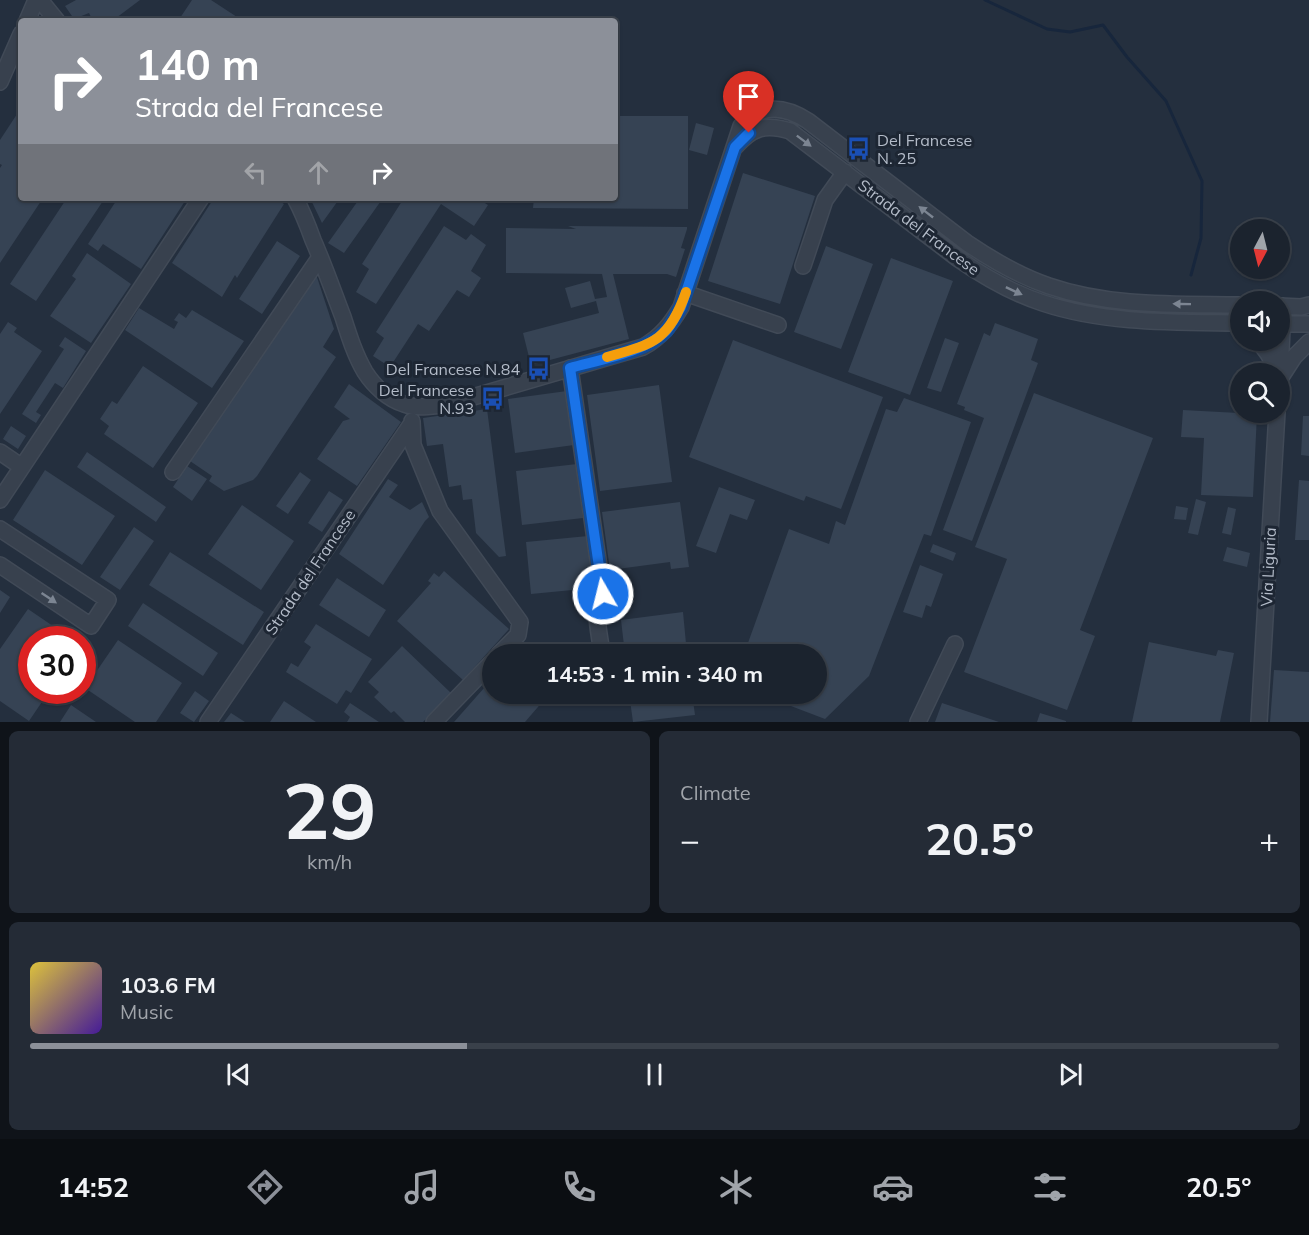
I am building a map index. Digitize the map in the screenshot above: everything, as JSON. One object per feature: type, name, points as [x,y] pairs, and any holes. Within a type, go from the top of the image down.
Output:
[{"type":"street","points":[[29,18],[38,0],[54,18]]},
{"type":"street","points":[[0,82],[18,41]]},
{"type":"street","name":"Strada del Francese","points":[[296,201],[352,345],[366,374],[386,394],[405,404],[415,406],[449,404],[643,347],[652,342],[666,330],[681,307],[741,126],[754,114],[777,109],[798,114],[808,121],[967,243],[995,261],[1047,286],[1101,299],[1147,303],[1230,305]]},
{"type":"street","name":"Strada del Francese","points":[[735,147],[749,133],[757,129],[781,128],[790,131],[957,258],[987,277],[1041,303],[1098,317],[1230,323]]},
{"type":"street","name":"Strada del Francese","points":[[848,175],[862,163]]},
{"type":"street","points":[[803,266],[825,200],[848,175]]},
{"type":"street","points":[[0,500],[199,201]]},
{"type":"street","points":[[172,472],[320,257]]},
{"type":"street","name":"Strada del Francese","points":[[987,277],[995,261]]},
{"type":"street","points":[[685,293],[778,325]]},
{"type":"street","points":[[1076,312],[1079,294]]},
{"type":"street","points":[[1290,306],[1309,305]]},
{"type":"street","points":[[1163,321],[1192,331],[1230,333]]},
{"type":"street","points":[[1290,324],[1309,324]]},
{"type":"street","points":[[1290,364],[1309,342]]},
{"type":"street","points":[[570,368],[603,594],[597,614],[601,644]]},
{"type":"street","name":"Strada del Francese","points":[[415,406],[412,423],[413,445],[440,511],[520,622],[518,635],[509,644]]},
{"type":"street","name":"Strada del Francese","points":[[208,722],[412,423]]},
{"type":"street","name":"Via Liguria","points":[[1258,722],[1276,423]]},
{"type":"street","points":[[0,452],[22,467]]},
{"type":"street","points":[[0,529],[108,600],[91,626],[0,566]]},
{"type":"street","points":[[918,722],[955,644]]},
{"type":"street","points":[[434,722],[482,672]]},
{"type":"building","points":[[76,0],[140,0],[116,18],[92,18],[89,13],[73,18],[65,6]]},
{"type":"building","points":[[192,0],[211,0],[237,17],[236,18],[180,18]]},
{"type":"building","points":[[18,113],[18,201],[41,201],[0,263],[0,168],[2,165],[0,164],[0,140]]},
{"type":"building","points":[[618,116],[688,116],[688,209],[533,208],[534,201],[618,201]]},
{"type":"building","points":[[696,123],[714,128],[707,155],[689,150]]},
{"type":"building","points":[[743,173],[815,196],[780,304],[708,281]]},
{"type":"building","points":[[65,201],[103,201],[36,301],[10,284]]},
{"type":"building","points":[[116,201],[185,201],[141,269],[103,244],[98,251],[88,244]]},
{"type":"building","points":[[212,201],[280,201],[284,204],[237,278],[235,275],[222,297],[172,263]]},
{"type":"building","points":[[311,201],[338,201],[322,223]]},
{"type":"building","points":[[358,201],[381,201],[344,253],[328,243]]},
{"type":"building","points":[[402,201],[482,201],[488,205],[474,226],[441,204],[376,304],[356,292],[369,269],[362,264]]},
{"type":"building","points":[[444,226],[466,240],[471,234],[486,245],[471,271],[481,278],[469,297],[457,290],[429,331],[418,324],[390,367],[373,356],[384,338],[376,332]]},
{"type":"building","points":[[568,226],[687,227],[681,248],[685,249],[676,277],[667,274],[613,274],[629,339],[531,365],[523,333],[599,313],[596,301],[571,308],[565,288],[590,281],[595,299],[607,297],[602,274],[506,273],[506,228],[576,229]]},
{"type":"building","points":[[277,241],[300,256],[262,314],[239,299]]},
{"type":"building","points":[[826,246],[873,264],[841,349],[794,332]]},
{"type":"building","points":[[87,253],[131,284],[91,343],[50,316],[76,279],[72,276]]},
{"type":"building","points":[[891,258],[953,281],[910,395],[848,372]]},
{"type":"building","points":[[315,271],[334,329],[323,347],[336,357],[257,476],[253,480],[224,491],[209,481],[212,476],[190,461]]},
{"type":"building","points":[[139,308],[174,329],[178,322],[174,320],[179,313],[186,318],[192,310],[244,341],[212,388],[125,330]]},
{"type":"building","points":[[8,322],[17,328],[14,332],[42,351],[0,414],[0,334]]},
{"type":"building","points":[[995,323],[1038,339],[1031,360],[1038,363],[972,541],[943,530],[984,418],[964,410],[965,407],[957,404],[984,333],[990,336]]},
{"type":"building","points":[[65,337],[86,351],[63,388],[55,383],[36,412],[41,415],[36,423],[22,414],[64,349],[59,346]]},
{"type":"building","points":[[945,338],[959,343],[941,392],[927,388]]},
{"type":"building","points":[[733,340],[883,397],[841,509],[806,496],[804,501],[689,457]]},
{"type":"building","points":[[143,366],[198,403],[153,468],[104,434],[109,426],[100,419],[112,401],[117,404]]},
{"type":"building","points":[[349,384],[401,422],[357,486],[317,459],[343,421],[350,419],[334,407]]},
{"type":"building","points":[[659,385],[672,482],[600,491],[587,395]]},
{"type":"building","points":[[567,391],[574,445],[515,453],[508,399]]},
{"type":"building","points":[[1034,393],[1153,438],[1080,630],[1095,636],[1067,710],[964,672],[1007,559],[975,547]]},
{"type":"building","points":[[904,398],[971,422],[931,536],[924,534],[869,676],[825,719],[786,704],[827,704],[827,644],[748,644],[789,529],[829,544],[836,521],[845,525],[886,409],[897,412]]},
{"type":"building","points":[[487,409],[506,556],[499,557],[476,533],[472,499],[463,500],[461,485],[449,487],[443,444],[427,446],[423,418]]},
{"type":"building","points":[[1183,410],[1230,413],[1230,423],[1257,423],[1253,497],[1201,495],[1204,438],[1181,437]]},
{"type":"building","points":[[1303,416],[1309,416],[1309,456],[1301,455]]},
{"type":"building","points":[[11,426],[26,436],[18,449],[3,439]]},
{"type":"building","points":[[87,452],[166,507],[156,522],[77,467]]},
{"type":"building","points":[[577,464],[583,518],[522,525],[516,471]]},
{"type":"building","points":[[187,466],[207,479],[192,501],[173,487]]},
{"type":"building","points":[[45,470],[115,516],[82,565],[13,520]]},
{"type":"building","points":[[300,472],[311,480],[288,514],[276,506]]},
{"type":"building","points":[[388,479],[398,485],[389,497],[410,510],[422,502],[429,517],[383,585],[339,554]]},
{"type":"building","points":[[1299,480],[1309,481],[1309,540],[1295,540]]},
{"type":"building","points":[[719,487],[755,500],[747,520],[730,514],[716,553],[696,546]]},
{"type":"building","points":[[329,491],[343,500],[322,532],[308,523]]},
{"type":"building","points":[[1196,499],[1206,502],[1198,535],[1188,533]]},
{"type":"building","points":[[680,502],[689,567],[671,569],[670,562],[610,570],[602,512]]},
{"type":"building","points":[[242,505],[294,541],[261,590],[208,554]]},
{"type":"building","points":[[1176,506],[1188,508],[1186,520],[1174,519]]},
{"type":"building","points":[[1228,507],[1236,509],[1231,535],[1222,533]]},
{"type":"building","points":[[134,527],[154,541],[120,590],[100,577]]},
{"type":"building","points":[[588,536],[593,588],[531,594],[526,542]]},
{"type":"building","points":[[933,544],[956,553],[953,561],[930,552]]},
{"type":"building","points":[[1227,547],[1250,553],[1247,567],[1223,561]]},
{"type":"building","points":[[170,552],[264,612],[243,645],[149,585]]},
{"type":"building","points":[[920,565],[943,574],[931,607],[926,605],[922,618],[903,612]]},
{"type":"building","points":[[444,571],[509,629],[495,644],[482,644],[482,659],[463,680],[397,621],[431,583],[428,581],[434,573],[439,577]]},
{"type":"building","points":[[337,578],[386,610],[369,637],[319,605]]},
{"type":"building","points":[[0,590],[10,597],[0,613]]},
{"type":"building","points":[[143,603],[218,653],[203,676],[128,626]]},
{"type":"building","points":[[28,609],[53,626],[18,626],[18,704],[41,704],[29,721],[0,701],[0,649]]},
{"type":"building","points":[[683,612],[686,644],[624,644],[621,620]]},
{"type":"building","points":[[316,624],[372,659],[351,693],[346,690],[337,704],[286,672],[291,663],[298,667],[311,647],[304,642]]},
{"type":"building","points":[[118,640],[182,683],[156,722],[135,722],[96,695],[96,672]]},
{"type":"building","points":[[1149,642],[1216,656],[1218,650],[1234,653],[1220,722],[1132,722]]},
{"type":"building","points":[[402,646],[451,693],[423,722],[405,722],[394,711],[391,713],[374,697],[379,692],[368,682]]},
{"type":"building","points":[[1274,670],[1309,672],[1309,722],[1270,722]]},
{"type":"building","points":[[482,690],[482,704],[541,704],[525,722],[454,722]]},
{"type":"building","points":[[195,691],[209,701],[194,722],[180,713]]},
{"type":"building","points":[[284,701],[316,722],[270,722]]},
{"type":"building","points":[[350,703],[379,722],[347,722],[350,717],[344,712]]},
{"type":"building","points":[[942,703],[999,722],[935,722]]},
{"type":"building","points":[[631,704],[694,704],[695,715],[633,722]]},
{"type":"building","points":[[71,705],[96,722],[60,722]]},
{"type":"building","points":[[231,713],[245,722],[224,722]]},
{"type":"building","points":[[1040,713],[1066,721],[1066,722],[1037,722]]},
{"type":"waterway","points":[[985,0],[1047,29],[1070,32],[1103,25],[1127,57],[1166,101],[1202,181],[1201,238],[1191,275]]},
{"type":"slow traffic","points":[[607,357],[643,347],[659,337],[672,322],[681,307],[686,292]]},
{"type":"place","name":"Del Francese N. 25","points":[[859,149]]},
{"type":"place","name":"Del Francese N.84","points":[[538,369]]},
{"type":"place","name":"Del Francese N.93","points":[[492,399]]},
{"type":"route","points":[[603,594],[570,368],[643,347],[666,330],[681,307],[735,147],[749,133]]}]
